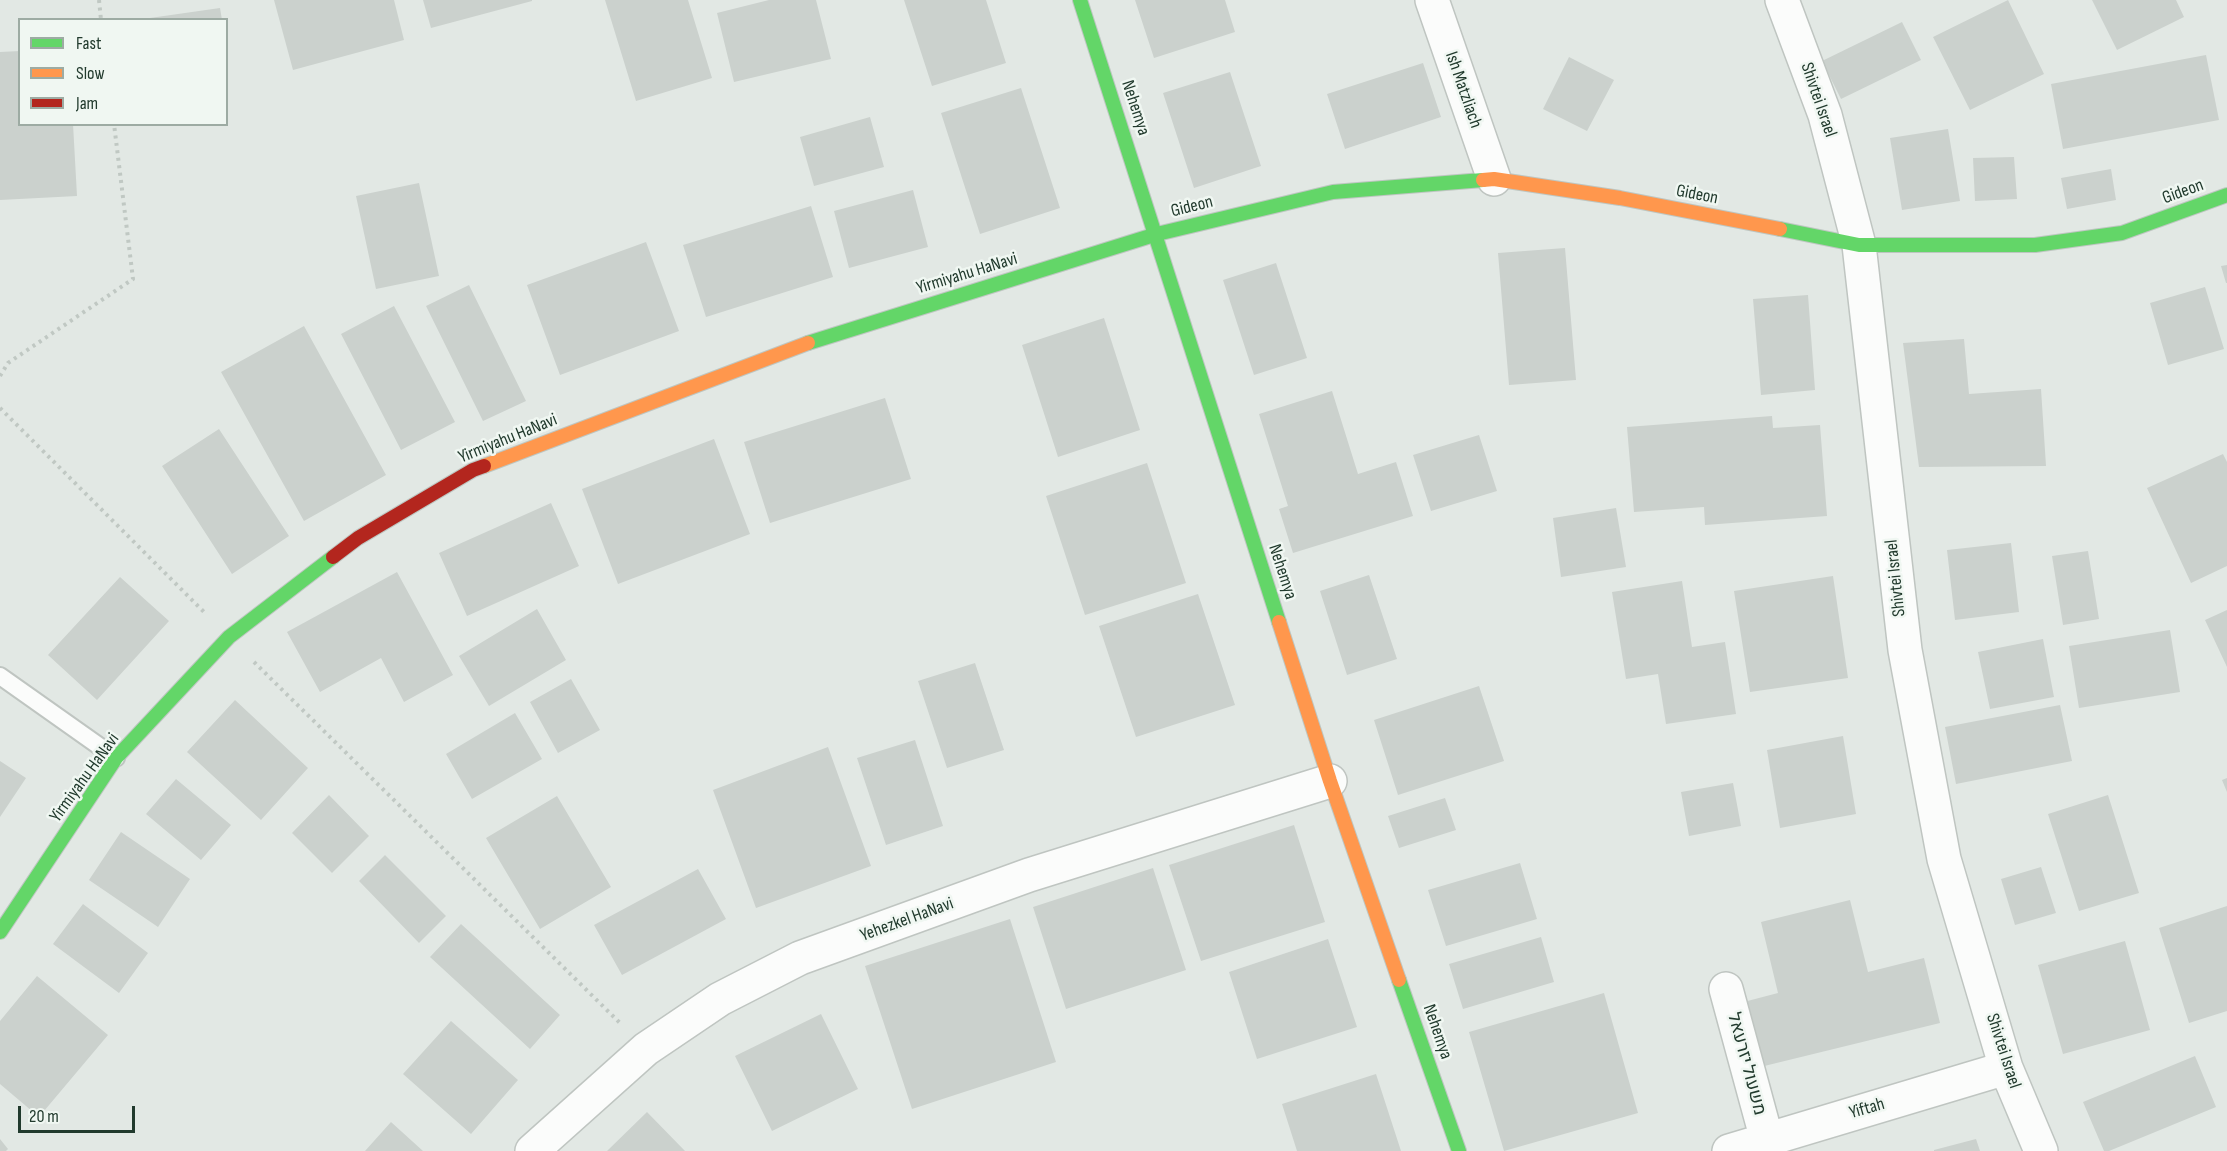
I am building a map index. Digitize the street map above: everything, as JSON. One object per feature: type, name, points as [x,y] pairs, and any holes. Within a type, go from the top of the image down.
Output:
[{"type":"street","name":"Nehemya","points":[[1080,0],[1157,234],[1330,781],[1459,1151]]},
{"type":"street","name":"Ish Matzliach","points":[[1432,0],[1494,179]]},
{"type":"street","name":"Shivtei Israel","points":[[1782,0],[1825,115],[1859,245],[1905,650],[1944,859],[2006,1068],[2041,1151]]},
{"type":"street","name":"Gideon","points":[[1157,234],[1333,192],[1494,179],[1620,198],[1859,245],[2035,245],[2122,233],[2227,195]]},
{"type":"street","name":"Yirmiyahu HaNavi","points":[[0,932],[116,758],[229,637],[358,538],[473,470],[832,334],[1157,234]]},
{"type":"street","name":"Yehezkel HaNavi","points":[[532,1151],[646,1049],[720,999],[800,958],[1029,875],[1330,781]]},
{"type":"street","name":"משעול יזרעאל","points":[[1726,989],[1768,1145]]},
{"type":"street","name":"Yiftah","points":[[1729,1151],[1768,1145],[2006,1068]]},
{"type":"lane","points":[[0,676],[116,758]]},
{"type":"path","points":[[99,0],[101,18]]},
{"type":"path","points":[[0,376],[8,363],[133,279],[114,126]]},
{"type":"path","points":[[0,408],[646,1049]]},
{"type":"building","points":[[274,0],[394,0],[404,40],[293,70]]},
{"type":"building","points":[[423,0],[532,0],[532,1],[431,28]]},
{"type":"building","points":[[605,0],[688,0],[712,78],[636,101]]},
{"type":"building","points":[[769,0],[816,0],[831,59],[734,82],[717,13]]},
{"type":"building","points":[[904,0],[986,0],[1006,63],[932,86]]},
{"type":"building","points":[[1135,0],[1225,0],[1235,32],[1154,58]]},
{"type":"building","points":[[2008,0],[2044,74],[1970,110],[1933,37]]},
{"type":"building","points":[[2092,0],[2176,0],[2184,17],[2117,50]]},
{"type":"building","points":[[220,8],[222,18],[150,18]]},
{"type":"building","points":[[1902,22],[1921,60],[1841,99],[1822,61]]},
{"type":"building","points":[[18,51],[18,126],[73,126],[77,196],[0,200],[0,52]]},
{"type":"building","points":[[2206,55],[2219,120],[2063,149],[2051,84]]},
{"type":"building","points":[[1569,57],[1614,80],[1587,131],[1543,109]]},
{"type":"building","points":[[1423,63],[1441,117],[1345,149],[1327,94]]},
{"type":"building","points":[[1230,72],[1261,166],[1194,188],[1163,93]]},
{"type":"building","points":[[1021,88],[1060,208],[980,234],[941,113]]},
{"type":"building","points":[[870,117],[884,167],[814,186],[800,137]]},
{"type":"building","points":[[1948,129],[1960,201],[1902,210],[1890,138]]},
{"type":"building","points":[[2014,157],[2017,199],[1975,201],[1973,158]]},
{"type":"building","points":[[2111,169],[2116,200],[2067,209],[2061,178]]},
{"type":"building","points":[[419,183],[439,276],[376,289],[356,196]]},
{"type":"building","points":[[913,190],[928,247],[849,268],[834,211]]},
{"type":"building","points":[[811,206],[833,277],[706,317],[683,245]]},
{"type":"building","points":[[646,242],[679,331],[560,375],[527,285]]},
{"type":"building","points":[[1565,248],[1576,380],[1509,385],[1498,253]]},
{"type":"building","points":[[1276,263],[1307,358],[1254,375],[1223,280]]},
{"type":"building","points":[[2227,265],[2227,283],[2226,283],[2221,266]]},
{"type":"building","points":[[469,285],[526,401],[483,421],[426,306]]},
{"type":"building","points":[[2205,287],[2224,349],[2168,365],[2150,303]]},
{"type":"building","points":[[1808,295],[1815,390],[1761,395],[1753,299]]},
{"type":"building","points":[[394,306],[455,422],[401,450],[341,334]]},
{"type":"building","points":[[1104,318],[1140,430],[1058,457],[1022,345]]},
{"type":"building","points":[[304,326],[386,475],[304,521],[221,372]]},
{"type":"building","points":[[1964,339],[1969,394],[2041,389],[2046,466],[1919,467],[1903,343]]},
{"type":"building","points":[[1332,391],[1358,474],[1396,462],[1413,516],[1293,553],[1279,509],[1288,506],[1259,414]]},
{"type":"building","points":[[885,398],[911,479],[770,523],[744,442]]},
{"type":"building","points":[[1772,416],[1773,428],[1820,425],[1827,516],[1705,525],[1704,507],[1634,512],[1627,427]]},
{"type":"building","points":[[219,429],[289,536],[232,574],[162,466]]},
{"type":"building","points":[[1479,435],[1497,491],[1431,511],[1413,455]]},
{"type":"building","points":[[714,439],[750,534],[618,584],[582,489]]},
{"type":"building","points":[[2223,454],[2227,462],[2227,566],[2191,583],[2147,488]]},
{"type":"building","points":[[1147,463],[1186,583],[1085,615],[1046,496]]},
{"type":"building","points":[[551,503],[579,566],[467,616],[439,553]]},
{"type":"building","points":[[1616,508],[1626,567],[1561,577],[1553,518]]},
{"type":"building","points":[[2011,543],[2019,612],[1955,620],[1947,550]]},
{"type":"building","points":[[2088,551],[2099,619],[2063,625],[2052,556]]},
{"type":"building","points":[[397,572],[453,675],[404,702],[381,658],[320,692],[287,632]]},
{"type":"building","points":[[1369,575],[1397,659],[1347,675],[1320,591]]},
{"type":"building","points":[[1833,576],[1848,678],[1750,692],[1734,591]]},
{"type":"building","points":[[120,577],[169,621],[97,700],[48,655]]},
{"type":"building","points":[[1682,581],[1692,647],[1725,642],[1736,714],[1666,724],[1658,674],[1626,679],[1612,592]]},
{"type":"building","points":[[1198,594],[1235,705],[1136,737],[1099,626]]},
{"type":"building","points":[[537,609],[566,660],[489,706],[459,656]]},
{"type":"building","points":[[2227,610],[2227,667],[2205,620]]},
{"type":"building","points":[[2170,630],[2180,692],[2079,708],[2069,646]]},
{"type":"building","points":[[2043,639],[2054,697],[1990,709],[1978,652]]},
{"type":"building","points":[[975,663],[1004,750],[947,768],[918,681]]},
{"type":"building","points":[[571,679],[600,730],[558,753],[530,702]]},
{"type":"building","points":[[1479,686],[1504,761],[1398,795],[1374,720]]},
{"type":"building","points":[[235,700],[308,768],[261,820],[187,752]]},
{"type":"building","points":[[2060,705],[2072,761],[1956,784],[1945,727]]},
{"type":"building","points":[[515,713],[542,759],[472,799],[446,754]]},
{"type":"building","points":[[1843,736],[1856,814],[1780,828],[1767,750]]},
{"type":"building","points":[[915,740],[943,826],[886,845],[857,758]]},
{"type":"building","points":[[828,747],[871,866],[756,908],[713,790]]},
{"type":"building","points":[[0,761],[26,778],[0,817]]},
{"type":"building","points":[[2227,778],[2227,792],[2222,780]]},
{"type":"building","points":[[176,779],[231,825],[201,860],[146,814]]},
{"type":"building","points":[[1733,783],[1741,826],[1689,836],[1681,792]]},
{"type":"building","points":[[329,795],[369,836],[332,873],[292,833]]},
{"type":"building","points":[[2108,795],[2139,893],[2079,911],[2048,814]]},
{"type":"building","points":[[557,796],[611,887],[540,929],[486,838]]},
{"type":"building","points":[[1445,798],[1456,830],[1399,848],[1388,816]]},
{"type":"building","points":[[1294,825],[1325,922],[1201,961],[1169,865]]},
{"type":"building","points":[[121,832],[190,879],[158,927],[89,880]]},
{"type":"building","points":[[385,855],[446,916],[419,943],[359,881]]},
{"type":"building","points":[[1520,863],[1537,919],[1446,946],[1428,890]]},
{"type":"building","points":[[2041,867],[2056,913],[2015,925],[2001,879]]},
{"type":"building","points":[[1153,868],[1186,970],[1066,1009],[1033,907]]},
{"type":"building","points":[[698,869],[726,919],[622,975],[594,925]]},
{"type":"building","points":[[1850,900],[1868,972],[1924,958],[1940,1023],[1752,1069],[1736,1004],[1778,993],[1761,922]]},
{"type":"building","points":[[83,904],[148,953],[119,993],[53,944]]},
{"type":"building","points":[[2227,906],[2227,1011],[2189,1023],[2159,928]]},
{"type":"building","points":[[1010,919],[1056,1062],[912,1109],[865,966]]},
{"type":"building","points":[[461,924],[560,1015],[530,1049],[430,957]]},
{"type":"building","points":[[1541,937],[1554,982],[1463,1009],[1449,964]]},
{"type":"building","points":[[1328,939],[1357,1027],[1257,1059],[1229,972]]},
{"type":"building","points":[[2125,941],[2150,1030],[2063,1054],[2038,965]]},
{"type":"building","points":[[37,976],[108,1035],[39,1117],[0,1084],[0,1021]]},
{"type":"building","points":[[1604,993],[1638,1113],[1504,1151],[1469,1032]]},
{"type":"building","points":[[821,1014],[858,1089],[772,1131],[735,1056]]},
{"type":"building","points":[[451,1021],[518,1080],[471,1134],[403,1074]]},
{"type":"building","points":[[2195,1056],[2216,1107],[2109,1151],[2104,1151],[2083,1102]]},
{"type":"building","points":[[1376,1074],[1401,1151],[1297,1151],[1282,1104]]},
{"type":"building","points":[[647,1112],[685,1151],[607,1151]]},
{"type":"building","points":[[391,1122],[423,1151],[365,1151]]},
{"type":"building","points":[[0,1139],[8,1149],[6,1151],[0,1151]]},
{"type":"building","points":[[1976,1139],[1980,1151],[1934,1151],[1934,1150]]},
{"type":"traffic: fast","points":[[1080,0],[1279,622]]},
{"type":"traffic: fast","points":[[808,343],[1157,234],[1333,192],[1483,180]]},
{"type":"traffic: fast","points":[[1780,229],[1859,245],[2035,245],[2122,233],[2227,195]]},
{"type":"traffic: fast","points":[[0,932],[116,758],[229,637],[333,557]]},
{"type":"traffic: fast","points":[[1399,980],[1459,1151]]},
{"type":"traffic: slow","points":[[1483,180],[1494,179],[1620,198],[1780,229]]},
{"type":"traffic: slow","points":[[484,466],[808,343]]},
{"type":"traffic: slow","points":[[1279,622],[1330,781],[1399,980]]},
{"type":"traffic: jam","points":[[333,557],[358,538],[473,470],[484,466]]}]
